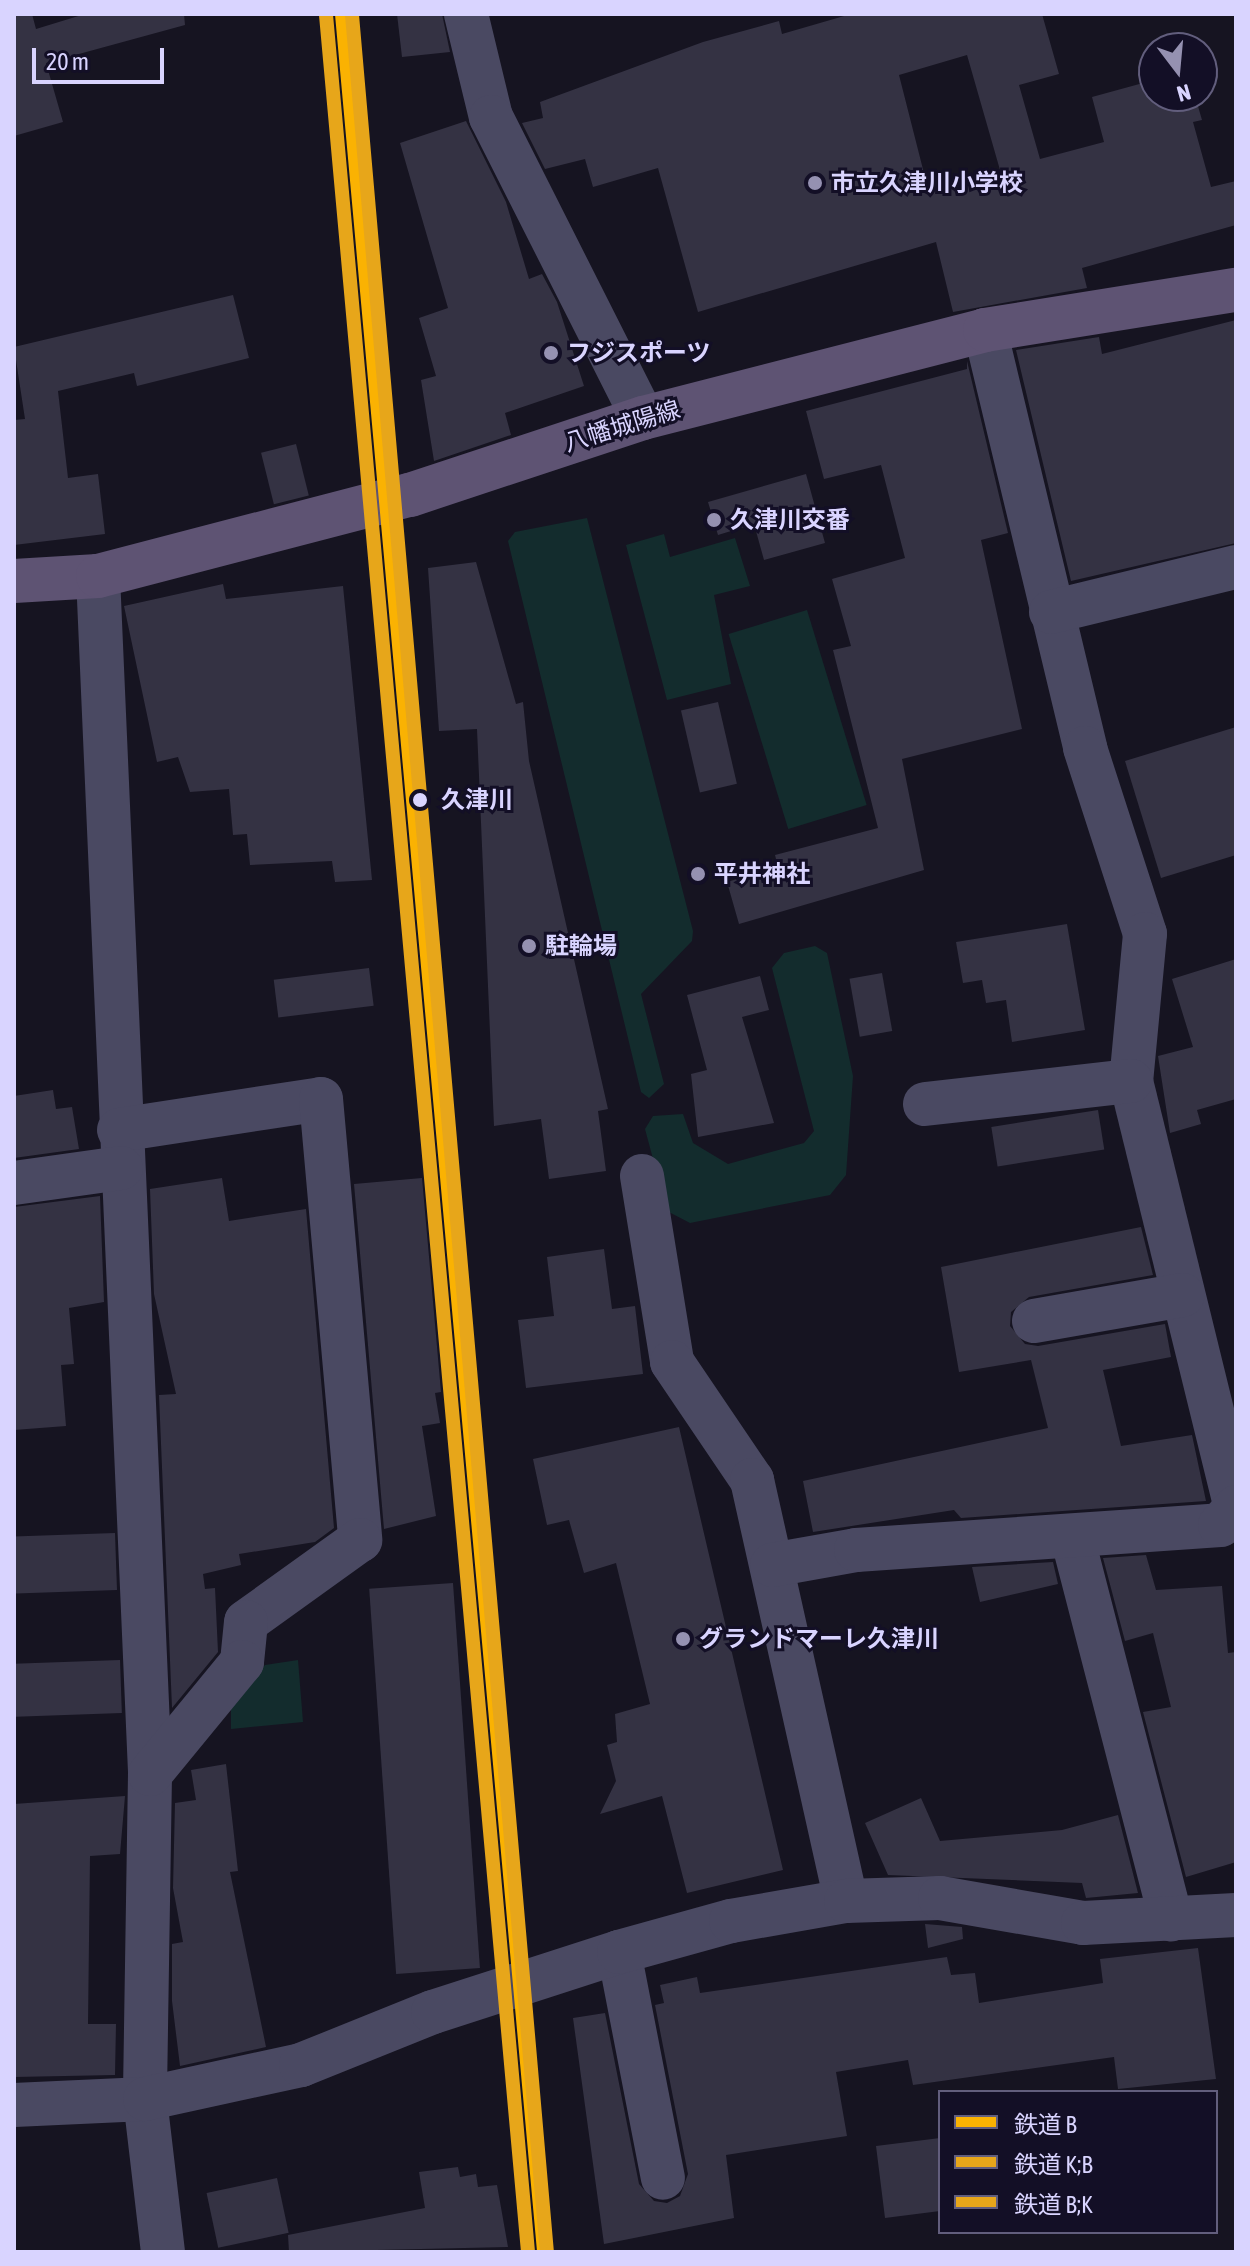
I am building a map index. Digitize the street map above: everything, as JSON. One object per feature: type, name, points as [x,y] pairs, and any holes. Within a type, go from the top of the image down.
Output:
[{"type":"main road","name":"八幡城陽線","points":[[14,581],[98,576],[410,495],[643,418],[985,330],[1236,290]]},
{"type":"street","points":[[466,14],[491,117],[643,418]]},
{"type":"street","points":[[772,1565],[856,1550],[1073,1540],[1220,1525],[1236,1507],[1131,1081],[1145,934],[1085,748],[985,330]]},
{"type":"street","points":[[1051,612],[1236,567]]},
{"type":"street","points":[[98,576],[120,1149],[150,1774],[145,2099],[163,2252]]},
{"type":"street","points":[[925,1104],[1131,1081]]},
{"type":"street","points":[[14,1183],[120,1149],[321,1099],[360,1540],[246,1622],[242,1662],[150,1774]]},
{"type":"street","points":[[642,1176],[672,1362],[752,1480],[846,1901]]},
{"type":"street","points":[[1034,1321],[1183,1295]]},
{"type":"street","points":[[1073,1540],[1171,1920]]},
{"type":"street","points":[[14,2105],[145,2099],[301,2065],[433,2012],[619,1952],[731,1921],[846,1901],[940,1898],[1083,1923],[1236,1915]]},
{"type":"street","points":[[619,1952],[663,2178]]},
{"type":"green space","points":[[587,518],[693,931],[692,941],[641,994],[664,1084],[649,1098],[641,1092],[508,541],[515,532]]},
{"type":"green space","points":[[664,534],[670,557],[735,538],[750,586],[714,595],[731,684],[667,700],[626,545]]},
{"type":"green space","points":[[807,610],[867,805],[788,829],[729,634]]},
{"type":"green space","points":[[815,946],[827,953],[853,1076],[846,1175],[830,1195],[690,1223],[667,1211],[645,1129],[653,1116],[683,1114],[693,1143],[728,1164],[804,1143],[814,1131],[772,968],[784,953]]},
{"type":"green space","points":[[298,1660],[303,1722],[231,1729],[231,1708],[265,1665]]},
{"type":"building","points":[[14,14],[32,14],[36,29],[85,14],[184,14],[185,25],[46,63],[63,122],[14,136]]},
{"type":"building","points":[[397,14],[442,14],[450,52],[402,57]]},
{"type":"building","points":[[851,14],[1042,14],[1059,74],[1019,85],[1040,159],[1104,142],[1092,97],[1138,84],[1138,112],[1200,112],[1202,120],[1193,122],[1211,187],[1236,181],[1236,225],[1082,268],[1087,288],[953,312],[936,242],[698,312],[658,168],[593,187],[585,159],[545,169],[522,123],[543,118],[540,102],[703,42],[779,21],[782,34]],"holes":[[[967,55],[1000,170],[928,189],[899,75]]]},
{"type":"building","points":[[466,121],[506,202],[529,279],[542,274],[557,302],[584,386],[505,413],[511,435],[434,461],[421,380],[436,376],[419,318],[448,308],[400,143]]},
{"type":"building","points":[[233,295],[249,358],[137,386],[134,373],[58,391],[68,478],[98,474],[105,534],[14,545],[14,420],[25,419],[14,347]]},
{"type":"building","points":[[1236,320],[1236,543],[1071,581],[1016,350],[1099,337],[1102,354]]},
{"type":"building","points":[[967,361],[1008,533],[981,540],[1022,729],[902,759],[924,870],[739,924],[727,882],[778,867],[775,855],[878,828],[833,650],[851,646],[832,579],[905,558],[881,465],[824,479],[806,411],[967,369]]},
{"type":"building","points":[[296,444],[309,495],[274,504],[261,453]]},
{"type":"building","points":[[806,474],[825,543],[764,560],[754,524],[718,535],[708,502]]},
{"type":"building","name":"駐輪場","points":[[476,562],[516,704],[523,702],[529,761],[608,1109],[598,1111],[606,1171],[549,1179],[541,1119],[494,1126],[477,729],[439,731],[428,568]]},
{"type":"building","points":[[223,584],[226,599],[343,586],[372,880],[335,882],[332,861],[250,865],[247,834],[233,835],[229,789],[190,792],[178,757],[157,762],[124,606]]},
{"type":"building","points":[[718,702],[737,784],[700,792],[681,711]]},
{"type":"building","points":[[1236,727],[1236,855],[1161,878],[1125,761]]},
{"type":"building","points":[[1067,924],[1085,1030],[1012,1042],[1006,1000],[986,1003],[982,980],[963,983],[956,942]]},
{"type":"building","points":[[1236,959],[1236,1099],[1197,1110],[1201,1124],[1170,1133],[1158,1056],[1193,1047],[1172,979]]},
{"type":"building","points":[[369,968],[374,1006],[278,1017],[274,980]]},
{"type":"building","points":[[882,973],[892,1031],[860,1037],[850,979]]},
{"type":"building","points":[[760,976],[769,1010],[742,1017],[774,1123],[698,1137],[691,1074],[707,1070],[687,995]]},
{"type":"building","points":[[53,1090],[56,1109],[72,1107],[79,1149],[14,1158],[14,1096]]},
{"type":"building","points":[[1098,1110],[1104,1150],[998,1166],[991,1127]]},
{"type":"building","points":[[222,1178],[229,1221],[306,1209],[334,1528],[315,1542],[239,1554],[241,1565],[203,1574],[205,1589],[215,1588],[218,1652],[172,1708],[159,1395],[176,1394],[154,1294],[150,1189]]},
{"type":"building","points":[[422,1178],[441,1392],[435,1393],[440,1423],[422,1426],[436,1516],[384,1529],[354,1184]]},
{"type":"building","points":[[100,1196],[104,1302],[69,1308],[74,1364],[61,1365],[66,1426],[14,1430],[14,1207]]},
{"type":"building","points":[[1141,1227],[1153,1275],[1029,1297],[1011,1312],[1010,1326],[1025,1344],[1038,1346],[1165,1324],[1171,1357],[1103,1370],[1121,1446],[1192,1435],[1206,1501],[961,1518],[954,1510],[813,1532],[803,1481],[1048,1428],[1031,1360],[959,1372],[941,1267]]},
{"type":"building","points":[[604,1249],[612,1309],[635,1306],[643,1374],[526,1388],[518,1320],[554,1316],[547,1257]]},
{"type":"building","name":"グランドマーレ久津川","points":[[679,1427],[783,1870],[687,1893],[662,1796],[600,1814],[616,1781],[607,1745],[617,1742],[615,1714],[650,1704],[616,1563],[584,1573],[569,1520],[547,1525],[533,1459]]},
{"type":"building","points":[[115,1533],[117,1590],[16,1593],[14,1537]]},
{"type":"building","points":[[1146,1555],[1156,1590],[1222,1586],[1228,1653],[1236,1652],[1236,1862],[1186,1877],[1143,1712],[1171,1707],[1153,1633],[1125,1641],[1103,1558]]},
{"type":"building","points":[[1053,1562],[1058,1584],[980,1602],[972,1567]]},
{"type":"building","points":[[453,1583],[480,1968],[396,1974],[369,1589]]},
{"type":"building","points":[[120,1660],[122,1713],[16,1717],[14,1664]]},
{"type":"building","points":[[226,1764],[238,1871],[230,1872],[266,2047],[180,2066],[172,2001],[172,1944],[183,1942],[173,1888],[175,1803],[196,1800],[191,1770]]},
{"type":"building","points":[[125,1796],[120,1854],[90,1856],[88,2024],[116,2024],[115,2075],[14,2077],[14,1804]]},
{"type":"building","points":[[921,1798],[940,1841],[1062,1830],[1118,1815],[1138,1893],[1086,1898],[1082,1883],[888,1875],[865,1823]]},
{"type":"building","points":[[925,1924],[962,1927],[963,1939],[928,1948]]},
{"type":"building","points":[[1198,1948],[1216,2079],[1118,2089],[1114,2057],[913,2085],[908,2060],[836,2072],[847,2136],[726,2155],[734,2218],[604,2244],[573,2018],[605,2013],[639,2184],[654,2201],[667,2203],[680,2196],[688,2174],[655,2005],[664,2003],[660,1985],[697,1977],[700,1993],[947,1957],[951,1975],[975,1973],[979,2003],[1103,1983],[1100,1959]]},
{"type":"building","points":[[938,2138],[938,2211],[885,2218],[876,2146]]},
{"type":"building","points":[[458,2167],[460,2177],[476,2174],[478,2187],[497,2185],[508,2247],[289,2252],[288,2235],[425,2208],[419,2172]]},
{"type":"building","points":[[277,2178],[289,2233],[218,2248],[207,2193]]},
{"type":"rail line","name":"B","points":[[342,14],[544,2252]]},
{"type":"rail line","name":"K;B","points":[[326,15],[528,2252]]},
{"type":"rail line","name":"B;K","points":[[352,15],[547,2252]]},
{"type":"place","name":"市立久津川小学校","points":[[815,183]]},
{"type":"place","name":"フジスポーツ","points":[[551,353]]},
{"type":"place","name":"久津川交番","points":[[714,520]]},
{"type":"place","name":"久津川","points":[[420,800]]},
{"type":"place","name":"平井神社","points":[[698,874]]},
{"type":"place","name":"駐輪場","points":[[529,946]]},
{"type":"place","name":"グランドマーレ久津川","points":[[683,1639]]}]
